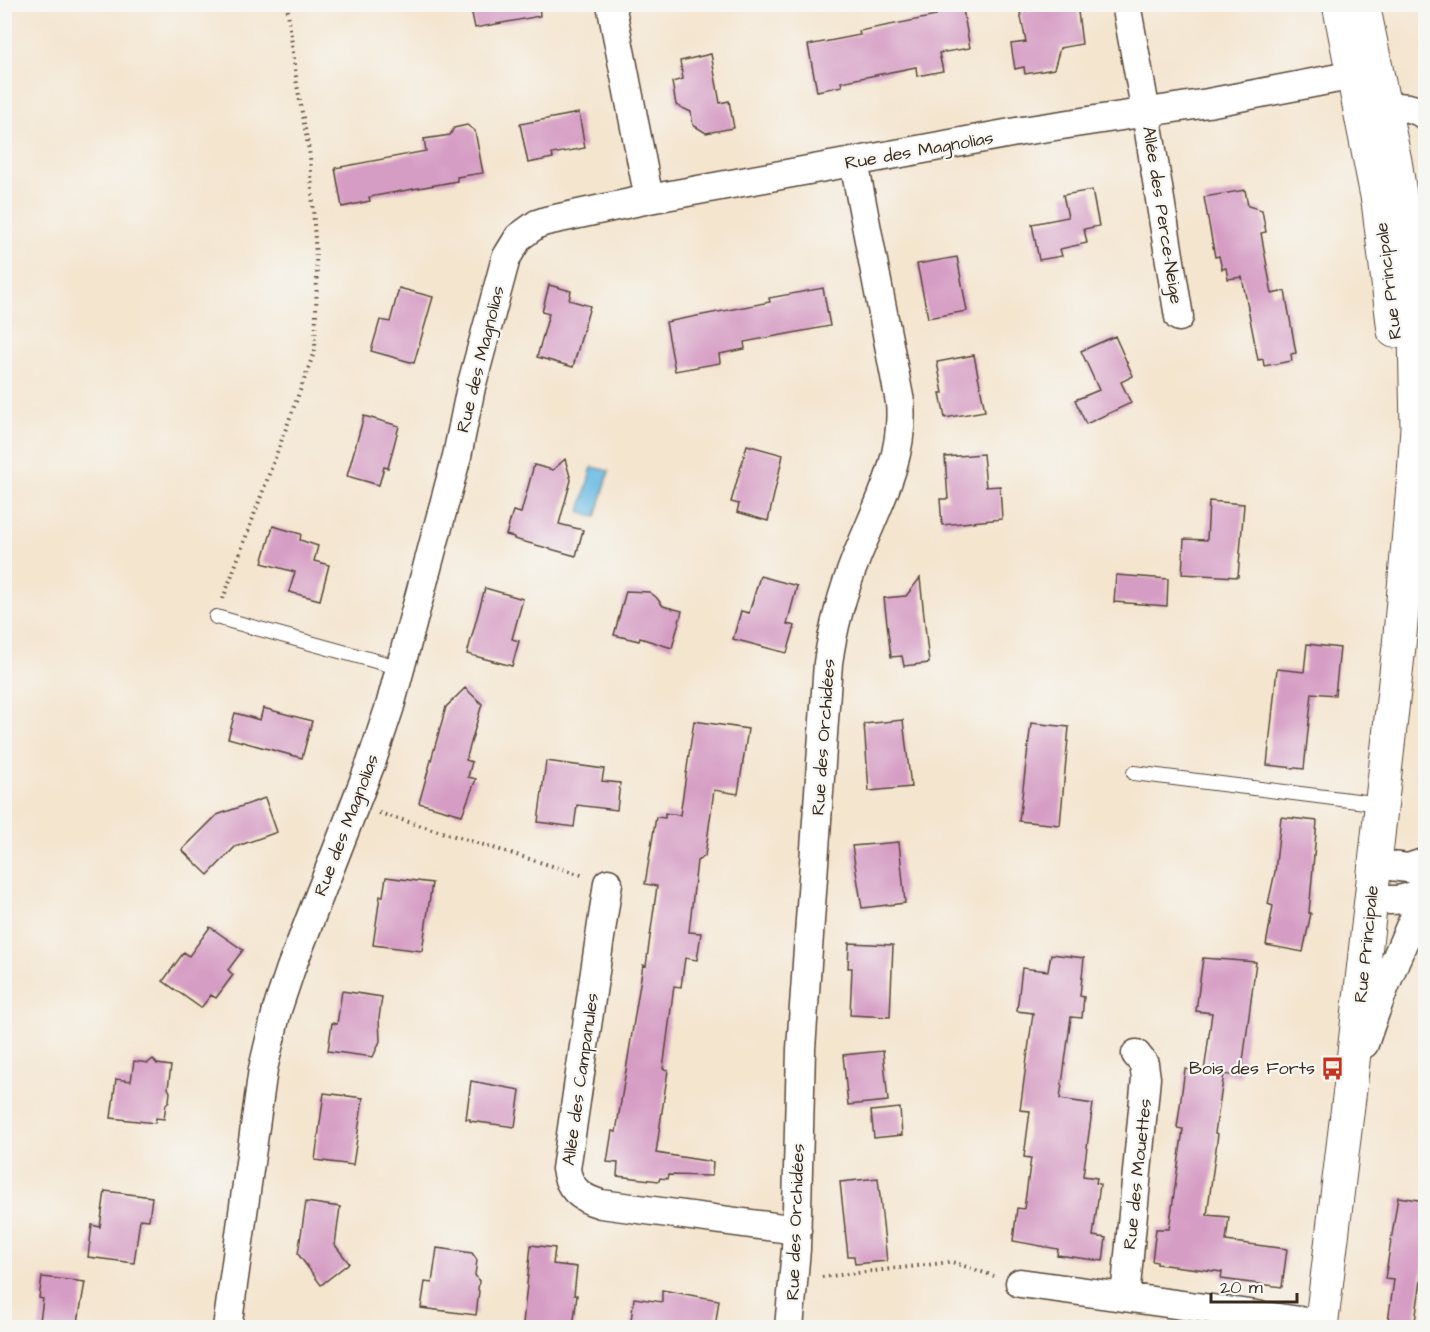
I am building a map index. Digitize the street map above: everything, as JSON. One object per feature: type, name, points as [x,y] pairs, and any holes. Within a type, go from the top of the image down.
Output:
[{"type":"street","points":[[611,4],[649,200]]},
{"type":"street","name":"Allée des Perce-Neige","points":[[1126,4],[1179,317]]},
{"type":"street","name":"Rue Principale","points":[[1322,1326],[1399,646],[1406,561],[1395,341],[1383,238],[1373,111],[1365,73],[1339,4]]},
{"type":"street","name":"Rue Principale","points":[[1363,4],[1365,73]]},
{"type":"street","name":"Rue des Magnolias","points":[[227,1328],[262,1078],[272,1028],[291,968],[381,735],[457,456],[474,375],[502,271],[512,246],[519,237],[537,224],[649,200],[1044,127],[1208,103],[1365,73]]},
{"type":"street","points":[[1373,111],[1403,107],[1413,109],[1425,116]]},
{"type":"street","name":"Rue des Orchidées","points":[[789,1328],[797,1230],[801,1049],[829,654],[844,591],[888,484],[901,431],[900,402],[854,162]]},
{"type":"street","points":[[1374,864],[1408,868],[1425,862]]},
{"type":"street","name":"Allée des Campanules","points":[[608,883],[566,1169],[571,1184],[583,1198],[601,1204],[797,1230]]},
{"type":"street","points":[[1371,899],[1404,900],[1425,890]]},
{"type":"street","points":[[1350,1089],[1383,989],[1425,890]]},
{"type":"street","name":"Rue des Mouettes","points":[[1125,1297],[1146,1078],[1144,1064],[1136,1054]]},
{"type":"street","points":[[1020,1282],[1322,1326]]},
{"type":"lane","points":[[216,617],[401,668]]},
{"type":"lane","points":[[1134,773],[1381,804]]},
{"type":"path","points":[[216,617],[315,350],[317,275],[310,156],[297,85],[287,4]]},
{"type":"path","points":[[355,805],[608,883]]},
{"type":"path","points":[[794,1280],[952,1262],[1020,1282]]},
{"type":"water","points":[[592,467],[609,471],[596,517],[580,512]]},
{"type":"building","points":[[470,4],[539,4],[540,16],[475,28]]},
{"type":"building","points":[[934,4],[962,4],[970,48],[939,53],[943,71],[917,76],[916,67],[841,82],[842,86],[817,91],[808,45],[860,35],[859,31],[936,16]]},
{"type":"building","points":[[1062,4],[1077,4],[1082,44],[1060,48],[1054,69],[1025,74],[1024,67],[1015,69],[1011,44],[1026,42],[1020,12]]},
{"type":"building","points":[[711,54],[720,103],[729,101],[734,128],[706,133],[693,125],[691,112],[676,105],[672,82],[683,79],[680,61]]},
{"type":"building","points":[[579,113],[585,148],[552,154],[553,158],[528,163],[520,124]]},
{"type":"building","points":[[467,125],[475,131],[483,173],[457,177],[457,181],[369,197],[370,201],[342,207],[335,168],[426,151],[424,139],[450,135],[454,128]]},
{"type":"building","points":[[1092,190],[1099,226],[1084,229],[1087,243],[1060,249],[1062,256],[1039,260],[1032,224],[1068,217],[1063,195]]},
{"type":"building","points":[[1245,190],[1248,206],[1262,210],[1266,232],[1261,233],[1272,294],[1285,291],[1296,353],[1291,354],[1292,361],[1264,366],[1263,359],[1258,360],[1242,277],[1228,279],[1226,268],[1222,269],[1219,256],[1215,257],[1204,197]]},
{"type":"building","points":[[957,257],[967,311],[928,318],[917,264]]},
{"type":"building","points":[[549,285],[571,291],[569,300],[590,306],[573,367],[537,357],[549,314],[542,312]]},
{"type":"building","points":[[399,288],[433,297],[414,363],[371,351],[380,320],[390,322]]},
{"type":"building","points":[[823,288],[830,326],[744,342],[745,349],[719,354],[720,363],[675,371],[666,322],[770,302],[769,298]]},
{"type":"building","points":[[1115,336],[1133,376],[1121,382],[1131,403],[1086,424],[1075,400],[1099,390],[1081,351]]},
{"type":"building","points":[[974,355],[985,411],[945,418],[937,362]]},
{"type":"building","points":[[364,416],[399,426],[388,468],[384,467],[379,485],[347,476]]},
{"type":"building","points":[[747,445],[783,455],[768,521],[737,512],[739,504],[731,502]]},
{"type":"building","points":[[983,454],[986,487],[1000,486],[1002,519],[942,525],[940,499],[948,499],[945,457]]},
{"type":"building","points":[[565,459],[571,480],[559,524],[583,530],[576,556],[506,535],[513,511],[521,513],[534,465],[553,470]]},
{"type":"building","points":[[1209,501],[1244,504],[1238,577],[1182,574],[1184,539],[1207,540]]},
{"type":"building","points":[[273,526],[301,534],[300,540],[318,546],[314,561],[329,565],[320,600],[289,592],[295,572],[262,563]]},
{"type":"building","points":[[1116,575],[1168,579],[1167,606],[1114,602]]},
{"type":"building","points":[[760,576],[797,586],[787,624],[795,626],[787,653],[733,639],[741,611],[749,613]]},
{"type":"building","points":[[920,578],[929,663],[904,666],[902,656],[891,657],[884,598],[906,596]]},
{"type":"building","points":[[485,588],[523,599],[512,639],[519,641],[512,666],[467,654]]},
{"type":"building","points":[[626,591],[649,592],[663,606],[682,611],[672,648],[640,638],[639,641],[614,635]]},
{"type":"building","points":[[1307,644],[1340,648],[1335,695],[1312,693],[1304,769],[1267,765],[1277,669],[1304,672]]},
{"type":"building","points":[[465,688],[482,704],[466,760],[472,762],[468,777],[476,779],[462,815],[419,803],[446,707]]},
{"type":"building","points":[[263,708],[312,721],[302,758],[228,738],[235,713],[260,720]]},
{"type":"building","points":[[903,720],[911,787],[869,791],[864,724]]},
{"type":"building","points":[[694,721],[748,729],[738,794],[714,790],[705,856],[697,861],[689,932],[701,933],[697,960],[685,958],[681,987],[674,986],[663,1069],[668,1070],[656,1153],[713,1162],[712,1176],[668,1175],[667,1179],[660,1178],[659,1181],[617,1176],[618,1163],[607,1162],[612,1131],[616,1132],[643,965],[646,966],[657,886],[645,884],[656,817],[665,818],[665,813],[680,815]]},
{"type":"building","points":[[1031,723],[1069,727],[1060,825],[1019,821]]},
{"type":"building","points":[[546,761],[604,769],[602,781],[620,783],[617,810],[577,805],[574,827],[538,822]]},
{"type":"building","points":[[265,798],[277,832],[235,847],[208,875],[182,850],[217,815]]},
{"type":"building","points":[[1281,817],[1317,821],[1309,913],[1311,913],[1303,952],[1266,945],[1273,906],[1268,904],[1275,872]]},
{"type":"building","points":[[899,842],[905,903],[862,908],[852,846]]},
{"type":"building","points":[[386,877],[432,883],[422,951],[373,945],[380,896],[383,896]]},
{"type":"building","points":[[210,927],[243,950],[228,970],[233,975],[216,998],[211,995],[201,1008],[163,981],[184,952],[189,956]]},
{"type":"building","points":[[849,943],[893,945],[890,1017],[850,1015],[852,968],[848,968]]},
{"type":"building","points":[[1051,954],[1084,958],[1080,996],[1084,997],[1082,1018],[1071,1017],[1060,1099],[1093,1104],[1083,1176],[1097,1178],[1096,1183],[1100,1184],[1093,1236],[1106,1238],[1103,1261],[1057,1255],[1058,1249],[1013,1241],[1017,1208],[1024,1209],[1031,1158],[1024,1157],[1030,1111],[1020,1110],[1033,1013],[1017,1011],[1022,968],[1048,971]]},
{"type":"building","points":[[1203,958],[1256,962],[1241,1077],[1224,1074],[1215,1133],[1218,1134],[1207,1215],[1229,1217],[1226,1241],[1287,1249],[1282,1287],[1221,1279],[1222,1272],[1157,1264],[1152,1261],[1156,1229],[1169,1229],[1183,1129],[1177,1128],[1185,1069],[1204,1072],[1212,1013],[1196,1011]]},
{"type":"building","points":[[342,991],[382,997],[379,1018],[380,1041],[373,1057],[328,1051],[332,1023],[337,1024]]},
{"type":"building","points":[[883,1051],[888,1101],[848,1105],[843,1055]]},
{"type":"building","points":[[153,1059],[157,1064],[171,1066],[169,1101],[166,1104],[164,1119],[156,1118],[155,1123],[111,1118],[116,1079],[131,1081],[134,1061],[148,1063]]},
{"type":"building","points":[[471,1081],[520,1090],[515,1127],[466,1119]]},
{"type":"building","points":[[324,1093],[363,1098],[353,1165],[315,1160]]},
{"type":"building","points":[[900,1108],[902,1135],[874,1138],[871,1111]]},
{"type":"building","points":[[878,1178],[887,1261],[855,1264],[854,1256],[848,1256],[840,1182]]},
{"type":"building","points":[[105,1191],[152,1197],[149,1220],[140,1219],[134,1263],[88,1257],[92,1225],[100,1227]]},
{"type":"building","points":[[1398,1197],[1425,1201],[1425,1253],[1414,1328],[1387,1328],[1394,1280],[1385,1279]]},
{"type":"building","points":[[306,1202],[340,1207],[335,1245],[349,1263],[321,1285],[298,1254]]},
{"type":"building","points":[[531,1245],[555,1248],[553,1264],[577,1267],[574,1295],[577,1295],[573,1328],[523,1324]]},
{"type":"building","points":[[437,1248],[472,1253],[477,1260],[475,1275],[479,1281],[479,1291],[476,1315],[421,1308],[425,1282],[432,1283]]},
{"type":"building","points":[[42,1277],[85,1282],[77,1328],[39,1328],[43,1299],[39,1298]]},
{"type":"building","points":[[662,1290],[719,1300],[715,1328],[630,1328],[634,1298],[662,1302]]},
{"type":"place","name":"Bois des Forts","points":[[1333,1068]]}]
